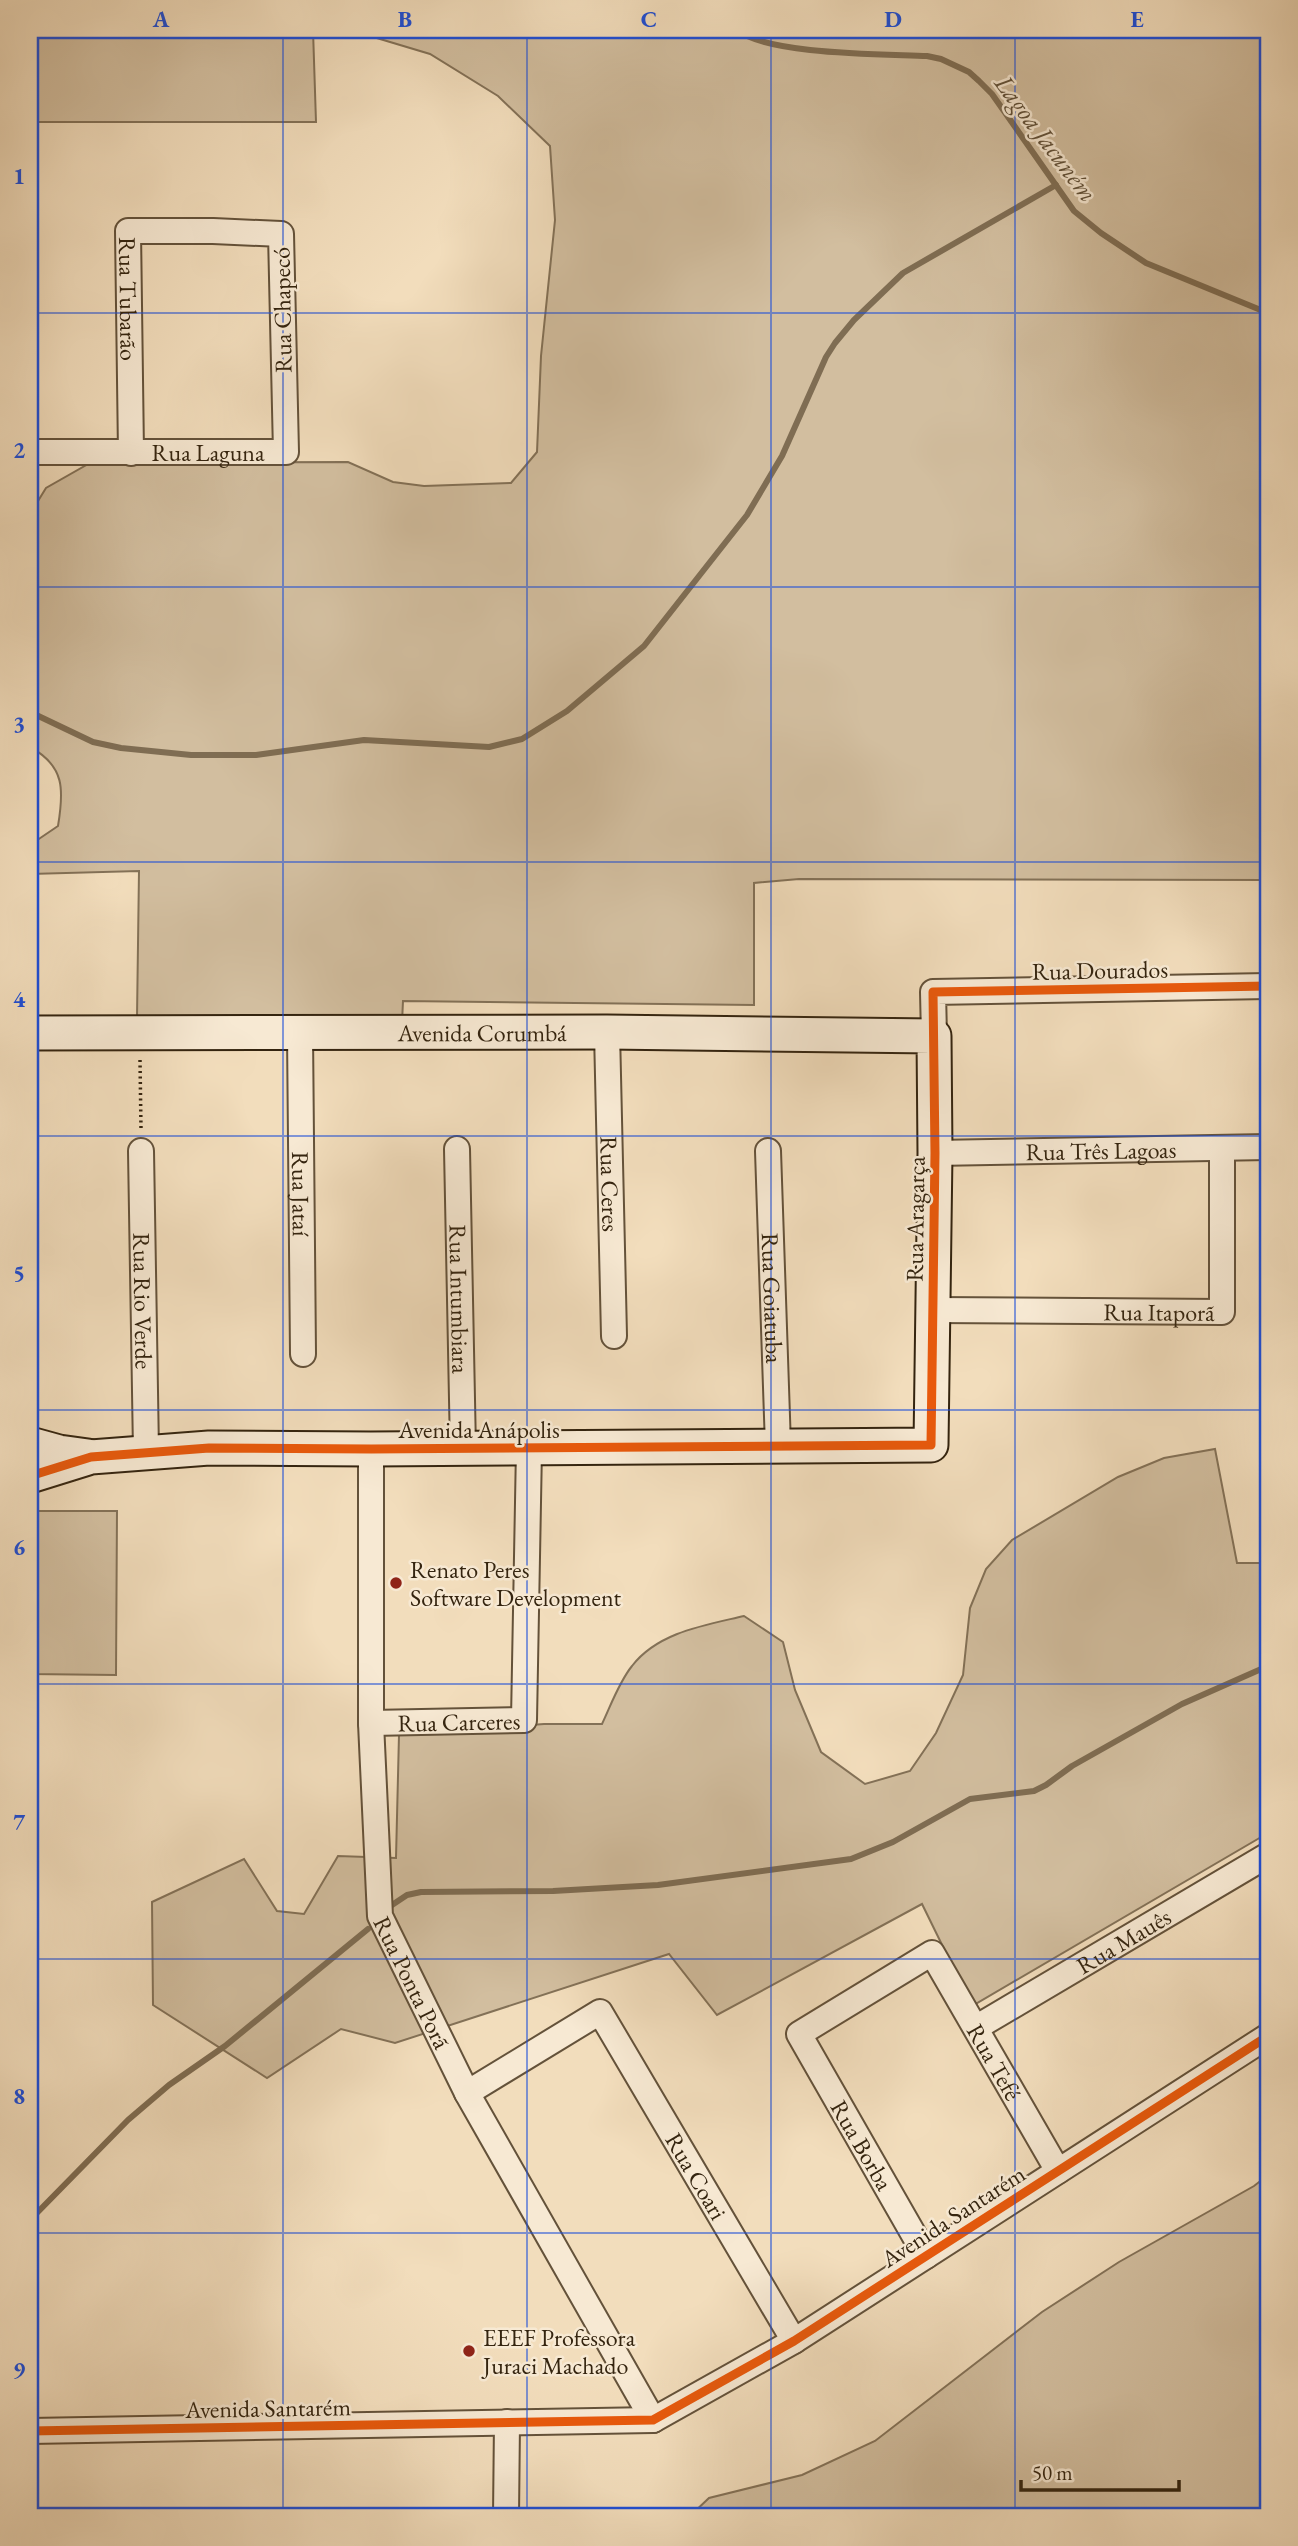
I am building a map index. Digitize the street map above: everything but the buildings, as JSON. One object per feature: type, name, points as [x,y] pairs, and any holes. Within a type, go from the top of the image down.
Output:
[{"type":"street","name":"Rua Tubarão","points":[[131,453],[128,231],[213,231]]},
{"type":"street","name":"Rua Chapecó","points":[[213,231],[281,234],[286,452]]},
{"type":"street","name":"Rua Laguna","points":[[30,452],[286,452]]},
{"type":"street","name":"Rua Dourados","points":[[933,992],[1268,986]]},
{"type":"street","name":"Rua Aragarça","points":[[932,1445],[935,1153],[933,992]]},
{"type":"street","name":"Rua Jataí","points":[[300,1032],[303,1354]]},
{"type":"street","name":"Avenida Corumbá","points":[[30,1033],[607,1032],[934,1036]]},
{"type":"street","name":"Rua Ceres","points":[[607,1032],[614,1336]]},
{"type":"street","name":"Rua Três Lagoas","points":[[935,1153],[1222,1150],[1268,1147]]},
{"type":"street","name":"Rua Intumbiara","points":[[457,1149],[463,1449]]},
{"type":"street","name":"Rua Itaporã","points":[[933,1310],[1222,1312],[1222,1150]]},
{"type":"street","name":"Rua Rio Verde","points":[[141,1151],[146,1451]]},
{"type":"street","name":"Rua Goiatuba","points":[[768,1151],[778,1446]]},
{"type":"street","name":"Avenida Anápolis","points":[[30,1444],[91,1457]]},
{"type":"street","name":"Avenida Anápolis","points":[[30,1476],[91,1457],[209,1448],[932,1445]]},
{"type":"street","name":"Rua Carceres","points":[[371,1723],[524,1720],[529,1448]]},
{"type":"street","name":"Rua Ponta Porã","points":[[371,1449],[371,1723],[380,1916],[467,2093],[653,2420]]},
{"type":"street","name":"Rua Mauês","points":[[977,2027],[1268,1855]]},
{"type":"street","name":"Rua Tefé","points":[[799,2034],[932,1953],[1058,2171]]},
{"type":"street","name":"Rua Coari","points":[[467,2093],[600,2012],[794,2341]]},
{"type":"street","name":"Rua Borba","points":[[799,2034],[926,2256]]},
{"type":"street","name":"Avenida Santarém","points":[[30,2431],[653,2420],[794,2341],[1268,2036]]},
{"type":"street","points":[[506,2516],[507,2422]]},
{"type":"path","points":[[140,1033],[141,1151]]},
{"type":"shaded area","points":[[30,30],[313,30],[316,122],[30,122]]},
{"type":"shaded area","points":[[350,30],[1268,30],[1268,880],[799,879],[754,883],[754,1005],[403,1001],[402,1023],[137,1017],[139,871],[30,874],[30,845],[58,826],[61,801],[56,771],[50,762],[30,747],[30,514],[46,488],[90,463],[348,462],[393,482],[424,486],[511,483],[537,452],[541,356],[555,220],[550,146],[498,96],[430,54]]},
{"type":"shaded area","points":[[1215,1449],[1237,1563],[1268,1563],[1268,1833],[972,2006],[922,1904],[717,2015],[669,1954],[395,2043],[341,2029],[267,2078],[153,2005],[152,1902],[244,1859],[277,1911],[304,1914],[338,1856],[396,1858],[399,1735],[544,1724],[602,1724],[623,1679],[643,1654],[669,1638],[699,1627],[744,1616],[783,1642],[795,1690],[821,1752],[865,1784],[910,1771],[936,1733],[963,1675],[970,1608],[986,1569],[1012,1540],[1118,1477],[1164,1458]]},
{"type":"shaded area","points":[[30,1511],[117,1511],[116,1675],[30,1674]]},
{"type":"shaded area","points":[[1268,2175],[1268,2516],[690,2516],[709,2498],[802,2475],[875,2441],[1042,2312],[1119,2262],[1254,2186]]},
{"type":"waterway","name":"Lagoa Jacuném","points":[[737,30],[752,38],[799,49],[927,56],[941,59],[969,72],[992,94],[1074,211],[1101,233],[1146,263],[1268,313]]},
{"type":"waterway","points":[[30,712],[93,742],[121,748],[191,755],[256,755],[364,740],[489,747],[522,739],[567,711],[644,646],[747,515],[782,456],[826,357],[854,320],[903,273],[1056,185]]},
{"type":"waterway","points":[[389,1907],[407,1895],[421,1892],[553,1891],[658,1885],[851,1859],[893,1842],[970,1799],[1034,1791],[1072,1766],[1182,1704],[1268,1666]]},
{"type":"waterway","points":[[30,2220],[128,2120],[169,2085],[225,2046],[368,1929]]},
{"type":"cycle path","points":[[30,1476],[91,1457],[209,1448],[931,1445],[935,1153],[933,992],[1268,986]]},
{"type":"cycle path","points":[[30,2431],[653,2420],[794,2341],[1268,2036]]},
{"type":"place","name":"Renato Peres Software Development","points":[[396,1583]]},
{"type":"place","name":"EEEF Professora Juraci Machado","points":[[469,2351]]}]
